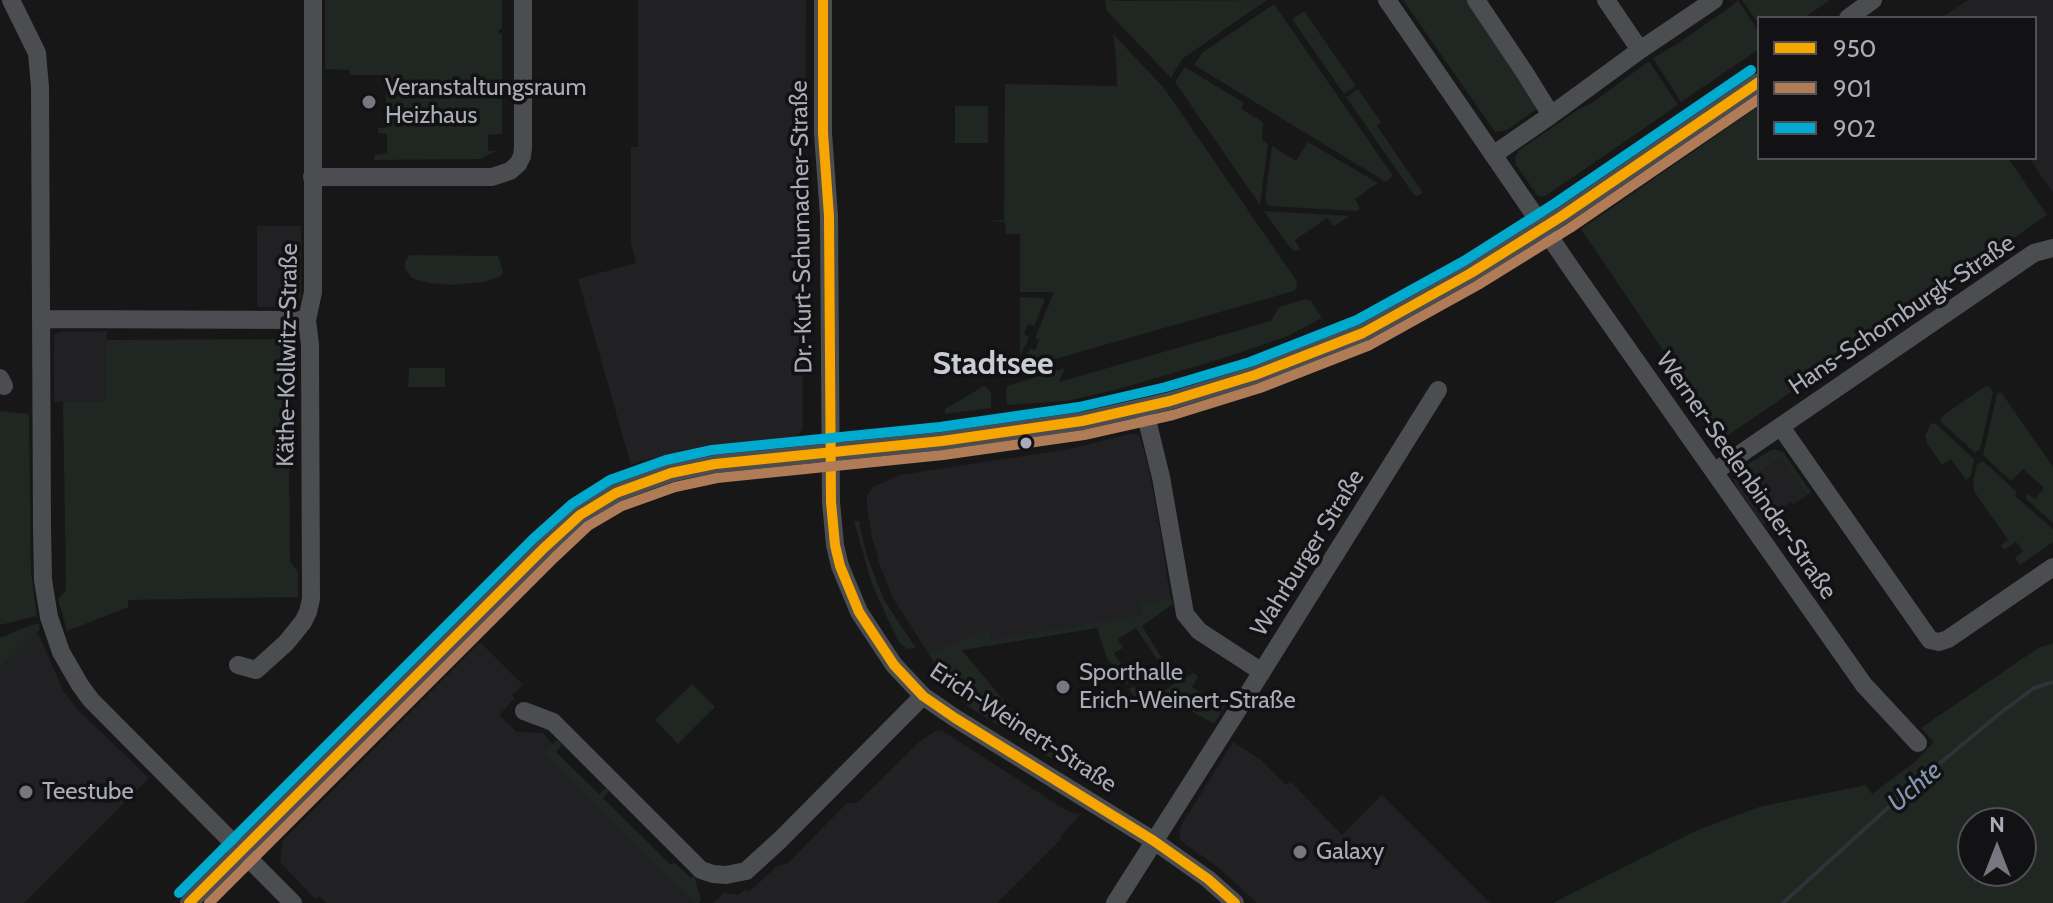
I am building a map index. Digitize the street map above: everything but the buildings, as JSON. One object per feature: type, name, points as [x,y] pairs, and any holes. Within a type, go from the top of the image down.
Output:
[{"type":"street","points":[[11,0],[31,37],[39,66],[43,580],[49,617],[61,652],[91,700],[293,903]]},
{"type":"street","name":"Käthe-Kollwitz-Straße","points":[[238,665],[256,670],[286,643],[303,622],[311,599],[310,345],[307,320],[313,292],[313,0]]},
{"type":"street","points":[[312,177],[492,177],[510,171],[518,164],[523,147],[523,0]]},
{"type":"street","name":"Dr.-Kurt-Schumacher-Straße","points":[[823,0],[823,133],[829,199],[829,454]]},
{"type":"street","name":"Werner-Seelenbinder-Straße","points":[[1387,0],[1543,229],[1864,685],[1918,743]]},
{"type":"street","points":[[1476,0],[1551,115]]},
{"type":"street","points":[[1606,0],[1640,50]]},
{"type":"street","points":[[1493,155],[1714,0]]},
{"type":"street","points":[[1851,16],[1873,0]]},
{"type":"street","points":[[189,903],[544,548],[580,515],[604,500],[629,487],[671,473],[726,463],[1044,428],[1144,408],[1255,375],[1363,333],[1457,281],[1543,229],[1757,83]]},
{"type":"street","name":"Hans-Schomburgk-Straße","points":[[1714,472],[2034,253],[2053,248]]},
{"type":"street","points":[[41,319],[307,320]]},
{"type":"street","name":"Wahrburger Straße","points":[[1115,903],[1438,390]]},
{"type":"street","points":[[1144,408],[1161,477],[1185,614],[1199,631],[1262,672]]},
{"type":"street","name":"Hans-Schomburgk-Straße","points":[[1781,427],[1930,640],[1939,642],[1948,639],[2053,567]]},
{"type":"street","name":"Erich-Weinert-Straße","points":[[829,454],[835,545],[840,566],[873,636],[894,665],[923,696],[1154,841],[1208,879],[1235,903]]},
{"type":"street","points":[[524,711],[553,722],[701,870],[726,875],[746,871],[923,696]]},
{"type":"shaded area","points":[[325,0],[502,0],[502,29],[499,33],[502,34],[502,134],[488,135],[488,151],[496,151],[480,159],[374,160],[375,155],[387,153],[387,134],[378,133],[378,128],[386,128],[386,75],[350,75],[349,70],[325,69]]},
{"type":"shaded area","points":[[638,0],[806,0],[805,165],[802,164],[803,427],[793,438],[706,448],[631,465],[578,279],[636,263],[631,243],[631,147],[638,147]]},
{"type":"shaded area","points":[[1105,0],[1267,0],[1182,59],[1171,78],[1106,10]]},
{"type":"shaded area","points":[[1403,0],[1469,0],[1538,108],[1507,130],[1495,132]]},
{"type":"shaded area","points":[[1738,0],[1757,29],[1757,50],[1681,102],[1653,58]]},
{"type":"shaded area","points":[[1742,0],[1830,0],[1807,16],[1757,16],[1757,21]]},
{"type":"shaded area","points":[[1968,0],[2053,0],[2053,193],[2030,160],[2037,160],[2037,16],[1944,16]]},
{"type":"shaded area","points":[[1274,4],[1393,176],[1386,182],[1194,65],[1203,52]]},
{"type":"shaded area","points":[[1304,11],[1356,86],[1344,94],[1292,19]]},
{"type":"shaded area","points":[[1113,34],[1164,88],[1298,283],[1297,287],[1294,291],[1020,369],[1030,349],[1035,350],[1039,340],[1035,338],[1054,292],[1020,292],[1020,234],[1006,234],[1005,222],[984,221],[1004,220],[1005,84],[1117,86]]},
{"type":"shaded area","points":[[1649,61],[1678,105],[1544,197],[1538,196],[1516,165],[1518,151]]},
{"type":"shaded area","points":[[1185,67],[1244,103],[1241,109],[1263,122],[1262,140],[1268,144],[1260,205],[1175,82]]},
{"type":"shaded area","points":[[1358,89],[1381,122],[1377,126],[1423,193],[1414,195],[1346,97]]},
{"type":"shaded area","points":[[955,106],[988,106],[988,143],[955,143]]},
{"type":"shaded area","points":[[1757,107],[1757,160],[2009,160],[2047,215],[1723,439],[1581,229]]},
{"type":"shaded area","points":[[1308,142],[1378,183],[1355,199],[1360,208],[1357,211],[1269,206],[1265,200],[1272,146],[1296,161]]},
{"type":"shaded area","points":[[1264,211],[1350,216],[1334,226],[1327,218],[1295,240],[1300,249],[1295,251]]},
{"type":"shaded area","points":[[257,226],[301,226],[301,299],[294,307],[257,307]]},
{"type":"shaded area","points":[[410,255],[498,256],[503,271],[501,276],[484,282],[453,285],[429,283],[412,278],[405,269]]},
{"type":"shaded area","points":[[1020,297],[1045,300],[1034,326],[1028,324],[1024,334],[1029,337],[1020,357]]},
{"type":"shaded area","points":[[1306,299],[1311,301],[1322,318],[1288,336],[1119,389],[1067,401],[1007,405],[1006,388],[1010,385],[1065,368],[1059,382],[1271,321],[1279,307]]},
{"type":"shaded area","points":[[284,329],[293,331],[298,340],[298,348],[288,349],[290,562],[298,572],[298,597],[128,600],[128,607],[67,631],[58,599],[66,590],[63,402],[107,402],[107,340],[277,339]]},
{"type":"shaded area","points":[[107,331],[107,402],[54,402],[54,335],[59,332]]},
{"type":"shaded area","points":[[409,368],[445,368],[445,387],[408,387]]},
{"type":"shaded area","points":[[984,386],[991,392],[991,408],[945,414],[945,409]]},
{"type":"shaded area","points":[[1989,386],[1993,392],[1980,449],[1975,453],[1941,422],[1941,417]]},
{"type":"shaded area","points":[[2001,392],[2053,467],[2053,523],[2025,498],[2028,494],[2035,499],[2044,488],[2023,469],[2011,481],[1983,455],[1997,394]]},
{"type":"shaded area","points":[[0,411],[29,414],[31,571],[37,616],[0,625]]},
{"type":"shaded area","points":[[1931,423],[1936,424],[1974,459],[1971,476],[1966,480],[1951,459],[1942,465],[1928,445],[1925,436]]},
{"type":"shaded area","points":[[1133,433],[1140,436],[1149,469],[1171,602],[1146,620],[962,650],[935,664],[893,598],[879,563],[867,506],[867,496],[873,487],[899,475],[1070,449]]},
{"type":"shaded area","points":[[1774,449],[1783,452],[1811,492],[1807,495],[1781,458],[1736,487],[1734,479],[1738,471]]},
{"type":"shaded area","points":[[1781,458],[1807,495],[1793,505],[1791,502],[1787,509],[1763,525],[1736,487]]},
{"type":"shaded area","points":[[1983,461],[2017,492],[2015,496],[2053,529],[2053,542],[2020,565],[2015,558],[2023,551],[2016,542],[2004,550],[2001,545],[2008,540],[1974,491],[1977,464]]},
{"type":"shaded area","points":[[854,521],[859,521],[866,553],[884,600],[916,648],[907,649],[900,643],[890,624],[872,584]]},
{"type":"shaded area","points":[[1172,599],[1173,604],[1142,626],[1170,671],[1166,673],[1136,628],[1118,639],[1123,648],[1114,653],[1131,681],[1126,685],[1107,658],[1097,628],[962,650],[1039,743],[1038,750],[969,707],[953,693],[930,654],[988,629],[991,640],[1142,615],[1140,603]]},
{"type":"shaded area","points":[[39,624],[40,629],[0,668],[0,638]]},
{"type":"shaded area","points":[[37,631],[64,692],[77,709],[149,778],[24,903],[0,903],[0,668]]},
{"type":"shaded area","points":[[480,642],[523,685],[499,715],[517,732],[543,733],[553,744],[545,752],[695,903],[327,903],[319,896],[315,899],[280,862],[283,840]]},
{"type":"shaded area","points":[[2053,643],[2053,903],[1553,903],[1693,832],[1759,807],[1866,785],[1872,794],[1916,761],[1934,742],[1921,728],[2038,648]]},
{"type":"shaded area","points":[[1193,673],[1198,676],[1192,687],[1219,703],[1225,695],[1229,699],[1214,724],[1162,694],[1142,709],[1129,689],[1134,686],[1145,702]]},
{"type":"shaded area","points":[[692,684],[715,707],[678,744],[655,720]]},
{"type":"shaded area","points":[[941,730],[1069,812],[1081,814],[1061,839],[997,903],[713,903],[724,893],[738,895],[745,889],[749,892],[776,867],[788,863],[847,803],[857,803],[919,742]]},
{"type":"shaded area","points":[[557,740],[562,745],[556,752],[599,794],[606,788],[609,791],[603,798],[671,865],[674,862],[691,878],[694,875],[701,900],[699,903],[695,903],[544,752]]},
{"type":"shaded area","points":[[1233,742],[1260,759],[1286,785],[1291,782],[1342,835],[1382,795],[1490,903],[1257,903],[1219,868],[1181,841],[1179,835],[1182,824]]},
{"type":"shaded area","points":[[1044,748],[1077,768],[1083,760],[1111,777],[1102,789],[1041,752]]},
{"type":"waterway","name":"Uchte","points":[[1783,903],[1910,788],[1999,714],[2034,688],[2053,682]]},
{"type":"transit line","name":"950","points":[[823,0],[823,133],[829,216],[831,502],[840,566],[859,612],[894,665],[923,696],[1154,841],[1208,879],[1235,903]]},
{"type":"transit line","name":"902","points":[[179,893],[534,538],[572,504],[610,480],[666,460],[712,450],[940,427],[1079,407],[1166,387],[1250,362],[1357,320],[1464,261],[1554,204],[1751,70]]},
{"type":"transit line","name":"950","points":[[189,903],[544,548],[580,515],[616,493],[671,473],[715,464],[942,441],[1082,421],[1170,401],[1255,375],[1363,333],[1471,273],[1562,216],[1757,83]]},
{"type":"transit line","name":"901","points":[[209,903],[554,558],[588,526],[622,506],[675,487],[717,478],[943,455],[1084,435],[1173,415],[1260,388],[1370,345],[1478,285],[1570,228],[1757,100]]},
{"type":"place","name":"Veranstaltungsraum Heizhaus","points":[[369,102]]},
{"type":"place","name":"Sporthalle Erich-Weinert-Straße","points":[[1063,687]]},
{"type":"place","name":"Teestube","points":[[26,792]]},
{"type":"place","name":"Galaxy","points":[[1300,852]]},
{"type":"district","name":"Stadtsee","points":[[993,365]]}]
